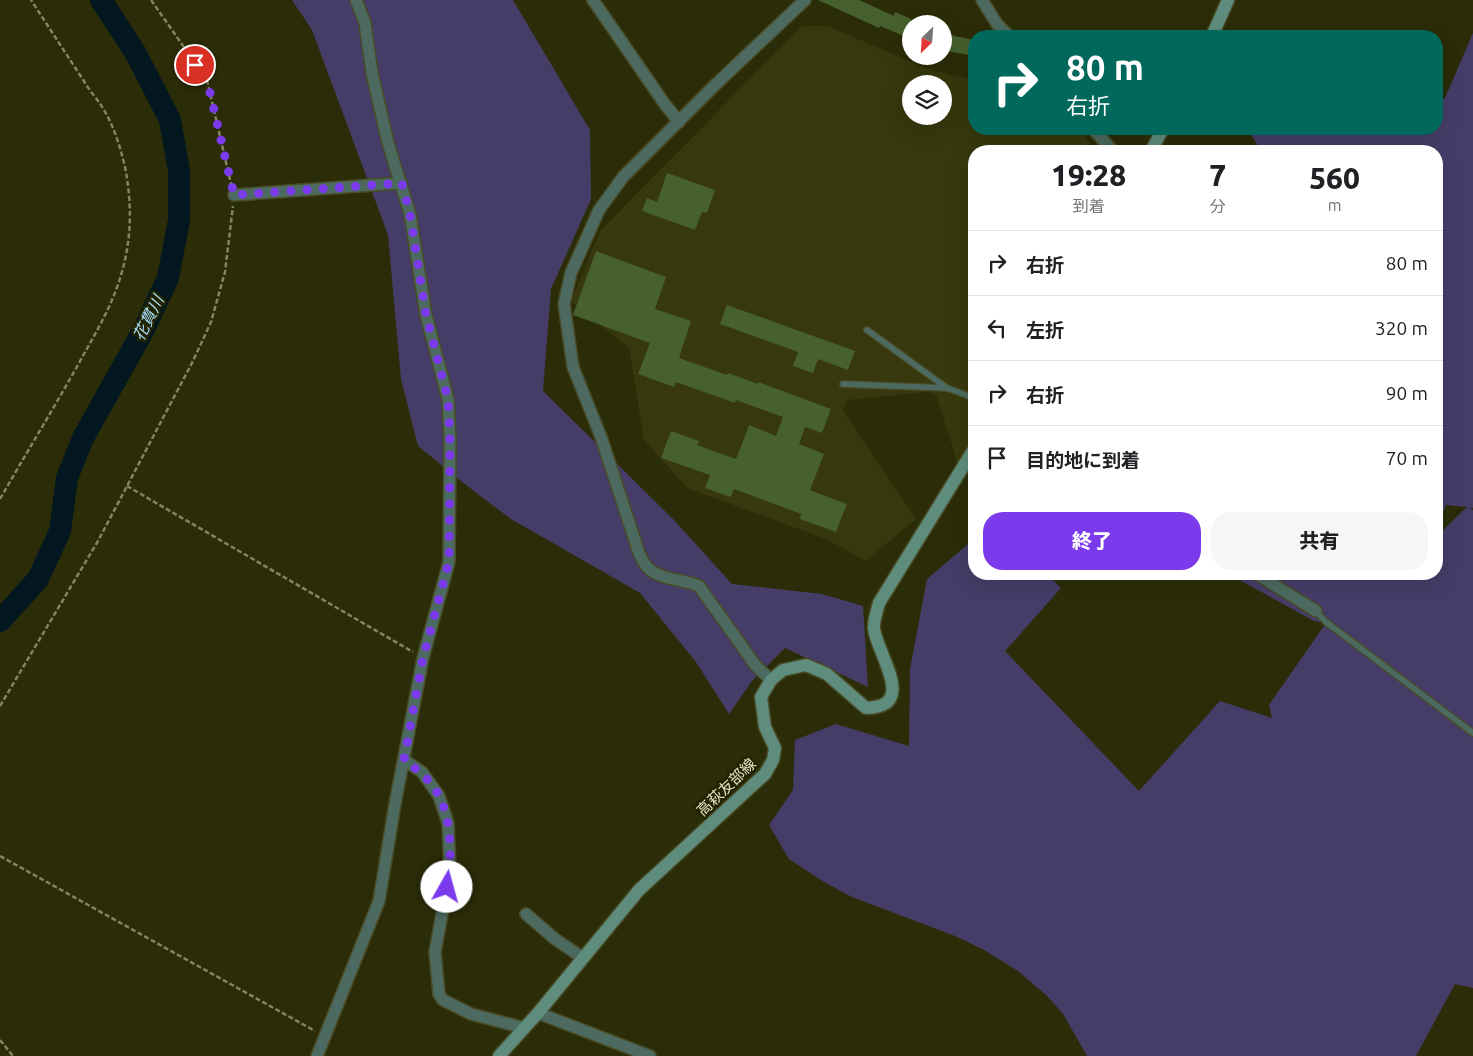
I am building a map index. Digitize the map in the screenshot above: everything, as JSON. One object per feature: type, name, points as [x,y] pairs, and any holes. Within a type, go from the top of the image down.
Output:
[{"type":"main road","points":[[1215,30],[1228,0]]},
{"type":"main road","points":[[772,680],[783,670],[806,665],[827,674],[866,708],[878,708],[888,704],[892,694],[890,672],[874,629],[879,603],[968,459]]},
{"type":"main road","name":"高萩友部線","points":[[499,1056],[538,1013],[639,890],[765,774],[774,760],[774,748],[766,726],[761,697],[772,680]]},
{"type":"street","points":[[317,1056],[379,901],[395,804],[423,658],[449,562],[450,441],[448,399],[426,315],[410,214],[402,183],[388,143],[372,73],[365,23],[356,0]]},
{"type":"street","points":[[593,0],[679,122]]},
{"type":"street","points":[[772,680],[756,666],[698,586],[657,575],[648,568],[639,554],[601,437],[573,367],[564,304],[571,273],[599,210],[624,177],[715,85],[805,0]]},
{"type":"street","points":[[982,0],[1004,30]]},
{"type":"street","points":[[1098,135],[1108,145]]},
{"type":"street","points":[[234,195],[402,183]]},
{"type":"street","points":[[1266,580],[1316,612]]},
{"type":"street","points":[[404,760],[422,772],[439,796],[448,823],[450,870],[435,952],[439,994],[443,1000],[471,1014],[524,1028]]},
{"type":"street","points":[[526,914],[555,939],[583,958]]},
{"type":"street","points":[[538,1013],[650,1056]]},
{"type":"lane","points":[[867,330],[947,388],[968,396]]},
{"type":"lane","points":[[843,384],[947,388]]},
{"type":"lane","points":[[1316,612],[1326,622],[1473,733]]},
{"type":"path","points":[[0,499],[65,389],[107,312],[121,276],[131,217],[129,185],[116,134],[103,106],[91,92],[31,0]]},
{"type":"path","points":[[0,706],[98,541],[192,363],[211,322],[225,272],[234,195],[207,80],[151,0]]},
{"type":"path","points":[[127,486],[423,658]]},
{"type":"path","points":[[0,856],[324,1036]]},
{"type":"path","points":[[0,1040],[14,1056]]},
{"type":"shaded area","points":[[292,0],[513,0],[590,130],[591,199],[551,289],[543,391],[674,520],[732,584],[822,594],[863,606],[868,687],[785,648],[752,681],[729,714],[696,662],[640,593],[511,519],[418,446],[401,379],[388,235],[312,30]]},
{"type":"shaded area","points":[[802,26],[828,26],[902,58],[902,65],[918,65],[951,75],[902,75],[902,125],[952,125],[952,75],[968,78],[968,135],[1083,135],[1092,145],[968,145],[968,461],[961,474],[936,395],[928,392],[847,400],[843,410],[916,519],[866,561],[826,539],[687,488],[644,440],[629,348],[571,301],[600,231]]},
{"type":"shaded area","points":[[1473,33],[1473,508],[1469,508],[1473,510],[1473,988],[1455,984],[1416,1056],[1087,1056],[1063,1014],[1047,996],[1018,971],[984,950],[955,936],[852,897],[824,882],[789,859],[769,825],[793,790],[795,740],[836,724],[909,746],[910,669],[927,579],[968,544],[968,580],[1053,580],[1061,588],[1005,651],[1139,791],[1220,701],[1272,718],[1269,705],[1326,623],[1314,621],[1240,580],[1443,580],[1443,530],[1467,507],[1446,505],[1443,512],[1443,145],[1258,145],[1251,135],[1443,135],[1443,99]]},
{"type":"building","points":[[818,0],[859,0],[894,16],[895,12],[902,15],[902,35],[880,26],[879,28]]},
{"type":"building","points":[[952,35],[968,39],[968,55],[952,52]]},
{"type":"building","points":[[667,173],[715,190],[707,213],[702,212],[695,230],[642,211],[647,198],[657,202]]},
{"type":"building","points":[[596,251],[666,277],[655,309],[691,321],[679,358],[727,375],[728,373],[758,384],[758,382],[831,409],[822,433],[805,427],[799,444],[824,454],[810,490],[847,504],[836,532],[800,519],[801,514],[734,489],[731,497],[705,488],[710,475],[661,458],[671,431],[699,441],[697,445],[736,459],[749,425],[776,436],[783,417],[736,400],[735,403],[676,382],[674,387],[638,374],[650,343],[573,315]]},
{"type":"building","points":[[727,305],[855,351],[848,370],[818,359],[813,373],[793,366],[798,352],[720,324]]},
{"type":"waterway","name":"花貫川","points":[[0,621],[38,579],[60,531],[67,478],[83,438],[143,331],[168,278],[179,220],[179,171],[170,120],[135,52],[101,0]]},
{"type":"route","points":[[195,65],[207,80],[234,195],[402,183],[410,214],[426,315],[448,399],[450,441],[449,562],[423,658],[404,760],[422,772],[439,796],[448,823],[450,870],[447,887]]}]
